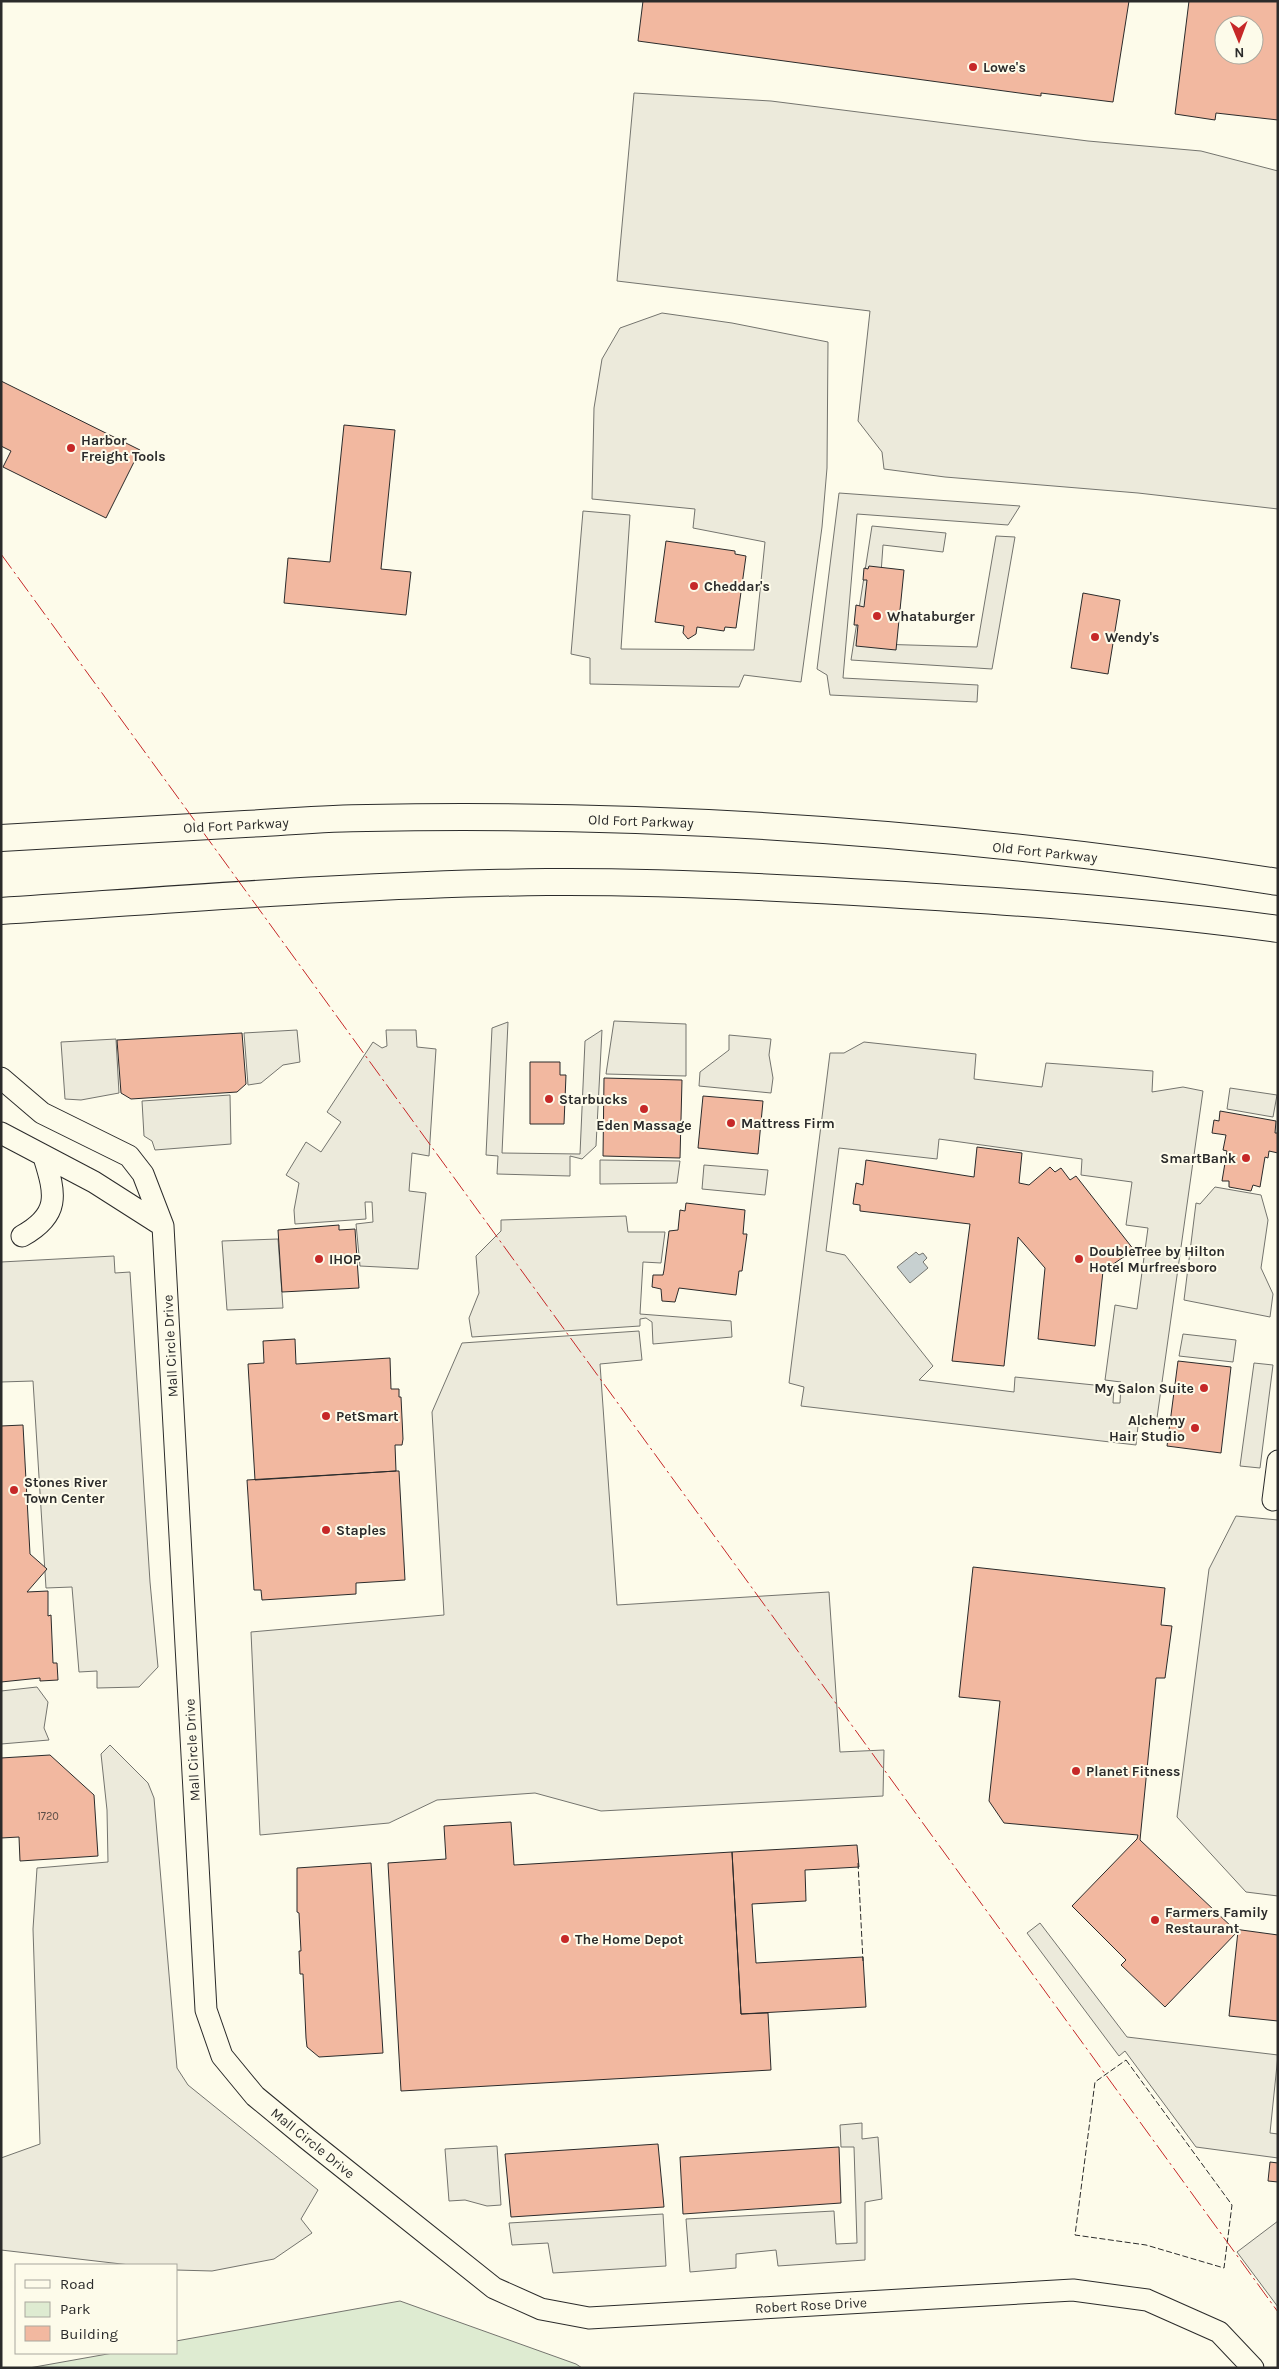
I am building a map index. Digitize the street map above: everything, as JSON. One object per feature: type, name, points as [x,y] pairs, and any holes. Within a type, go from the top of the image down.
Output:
[{"type":"main road","name":"Old Fort Parkway","points":[[1,838],[366,818],[602,819],[796,829],[994,846],[1178,867],[1278,882]]},
{"type":"main road","points":[[1,911],[305,891],[547,882],[780,888],[1013,901],[1278,929]]},
{"type":"street","name":"Mall Circle Drive","points":[[1,1078],[42,1113],[129,1156],[143,1174],[163,1226],[206,2010],[222,2056],[254,2096],[382,2199]]},
{"type":"street","points":[[1,1134],[94,1182],[163,1226]]},
{"type":"street","points":[[22,1236],[40,1226],[48,1217],[51,1207],[50,1178],[44,1157]]},
{"type":"street","points":[[1273,1500],[1278,1461]]},
{"type":"street","name":"Robert Rose Drive","points":[[382,2199],[494,2288],[541,2309],[589,2318],[1073,2290],[1147,2300],[1219,2332],[1253,2368]]},
{"type":"green space","points":[[400,2301],[576,2364],[582,2368],[29,2368],[107,2354],[178,2354],[178,2341]]},
{"type":"shaded area","points":[[634,93],[771,101],[1088,141],[1201,151],[1278,171],[1278,509],[1138,493],[945,477],[884,469],[882,452],[858,421],[870,311],[617,281]]},
{"type":"shaded area","points":[[662,313],[732,323],[828,342],[827,468],[822,527],[801,682],[744,675],[739,687],[590,684],[590,658],[571,654],[583,511],[630,515],[621,649],[754,650],[765,542],[693,528],[695,509],[592,499],[594,408],[602,359],[620,328]]},
{"type":"shaded area","points":[[839,493],[1020,506],[1008,525],[857,514],[843,678],[978,685],[977,702],[830,695],[827,675],[817,669]]},
{"type":"shaded area","points":[[872,526],[946,533],[943,552],[883,545],[876,644],[977,647],[996,536],[1015,537],[992,669],[851,660]]},
{"type":"shaded area","points":[[614,1021],[686,1024],[686,1076],[606,1074]]},
{"type":"shaded area","points":[[508,1022],[502,1153],[580,1154],[585,1041],[602,1030],[596,1146],[582,1159],[570,1156],[570,1176],[497,1174],[498,1156],[486,1155],[492,1028]]},
{"type":"shaded area","points":[[297,1030],[300,1062],[283,1065],[261,1083],[248,1085],[244,1033]]},
{"type":"shaded area","points":[[386,1030],[416,1030],[417,1047],[436,1049],[429,1156],[412,1153],[409,1191],[426,1193],[418,1269],[360,1266],[356,1224],[373,1222],[372,1202],[365,1202],[366,1219],[295,1224],[294,1210],[299,1183],[286,1175],[306,1142],[321,1152],[341,1122],[327,1112],[373,1042],[382,1048],[387,1046]]},
{"type":"shaded area","points":[[729,1035],[771,1039],[769,1055],[773,1078],[771,1093],[699,1086],[700,1072],[729,1050]]},
{"type":"shaded area","points":[[116,1039],[119,1093],[81,1100],[65,1099],[61,1042]]},
{"type":"shaded area","points":[[864,1042],[976,1054],[974,1079],[1042,1087],[1046,1063],[1153,1071],[1152,1092],[1183,1087],[1203,1091],[1156,1425],[1138,1426],[1136,1445],[801,1406],[804,1387],[789,1383],[830,1053],[844,1053]],"holes":[[[939,1139],[1082,1159],[1081,1175],[1132,1182],[1126,1225],[1148,1228],[1137,1309],[1115,1305],[1105,1380],[1121,1382],[1120,1403],[1113,1403],[1114,1387],[1015,1377],[1014,1392],[919,1380],[933,1366],[845,1255],[826,1251],[839,1148],[937,1159]]]},
{"type":"shaded area","points":[[1230,1088],[1277,1095],[1273,1117],[1227,1109]]},
{"type":"shaded area","points":[[230,1095],[231,1144],[155,1150],[152,1141],[144,1136],[142,1101]]},
{"type":"shaded area","points":[[600,1160],[680,1161],[677,1183],[600,1184]]},
{"type":"shaded area","points":[[704,1165],[768,1170],[765,1195],[702,1189]]},
{"type":"shaded area","points":[[1215,1187],[1261,1195],[1268,1220],[1261,1268],[1273,1294],[1270,1317],[1184,1300],[1196,1203],[1200,1204]]},
{"type":"shaded area","points":[[626,1216],[628,1232],[665,1232],[661,1263],[643,1262],[640,1314],[731,1321],[732,1337],[653,1344],[652,1322],[646,1318],[640,1319],[640,1326],[472,1337],[469,1318],[479,1293],[476,1256],[501,1231],[501,1220]]},
{"type":"shaded area","points":[[278,1239],[283,1308],[227,1310],[222,1241]]},
{"type":"shaded area","points":[[916,1252],[919,1255],[923,1253],[927,1258],[923,1262],[928,1268],[910,1283],[897,1267]]},
{"type":"shaded area","points":[[114,1256],[115,1273],[130,1272],[150,1582],[158,1667],[139,1687],[97,1688],[97,1671],[79,1672],[72,1587],[46,1588],[33,1381],[1,1382],[1,1262]]},
{"type":"shaded area","points":[[639,1331],[642,1360],[600,1364],[617,1605],[829,1592],[840,1752],[884,1750],[883,1796],[601,1811],[535,1793],[437,1800],[389,1823],[260,1835],[251,1632],[444,1615],[432,1412],[462,1343]]},
{"type":"shaded area","points":[[1183,1334],[1236,1340],[1233,1362],[1179,1356]]},
{"type":"shaded area","points":[[1254,1363],[1273,1365],[1260,1468],[1240,1466]]},
{"type":"shaded area","points":[[1236,1516],[1278,1520],[1278,1896],[1246,1892],[1177,1817],[1209,1569]]},
{"type":"shaded area","points":[[37,1687],[48,1702],[44,1728],[49,1740],[1,1744],[1,1691]]},
{"type":"shaded area","points":[[110,1745],[148,1783],[154,1798],[177,2068],[188,2085],[318,2190],[301,2219],[312,2233],[274,2259],[212,2271],[178,2270],[178,2264],[121,2264],[1,2250],[1,2158],[40,2144],[33,1929],[37,1868],[108,1862],[107,1810],[101,1754]]},
{"type":"shaded area","points":[[1040,1923],[1127,2037],[1278,2055],[1270,2133],[1278,2134],[1278,2158],[1196,2147],[1125,2051],[1119,2056],[1027,1933]]},
{"type":"shaded area","points":[[862,2123],[862,2139],[878,2137],[882,2199],[865,2202],[865,2260],[778,2266],[776,2250],[736,2254],[736,2268],[690,2272],[686,2219],[834,2211],[836,2244],[857,2243],[854,2147],[841,2147],[840,2125]]},
{"type":"shaded area","points":[[497,2146],[501,2205],[487,2206],[465,2200],[449,2201],[445,2149]]},
{"type":"shaded area","points":[[663,2214],[666,2266],[553,2273],[548,2243],[512,2245],[509,2223]]},
{"type":"shaded area","points":[[1278,2221],[1278,2307],[1237,2252]]},
{"type":"building","name":"Lowe's","points":[[643,1],[1129,1],[1113,102],[1041,93],[1041,96],[638,41]]},
{"type":"building","points":[[1189,1],[1278,1],[1278,120],[1216,113],[1215,120],[1175,114]]},
{"type":"building","name":"Harbor Freight Tools","points":[[1,381],[140,450],[106,518],[3,467],[11,451],[1,446]]},
{"type":"building","points":[[344,425],[395,430],[381,569],[411,572],[406,615],[284,603],[288,558],[330,562]]},
{"type":"building","points":[[666,541],[735,551],[735,554],[746,556],[736,628],[725,627],[724,631],[697,627],[696,634],[688,639],[683,633],[684,626],[655,622]]},
{"type":"building","name":"Whataburger","points":[[869,566],[904,570],[896,650],[856,646],[858,625],[854,625],[856,605],[864,607],[867,580],[863,580],[864,568],[868,569]]},
{"type":"building","points":[[1083,593],[1120,600],[1108,674],[1071,668]]},
{"type":"building","points":[[242,1033],[246,1084],[237,1092],[131,1099],[121,1093],[117,1040]]},
{"type":"building","points":[[530,1062],[560,1062],[560,1075],[566,1075],[564,1124],[530,1124]]},
{"type":"building","points":[[604,1078],[682,1080],[680,1158],[603,1156]]},
{"type":"building","points":[[703,1096],[763,1101],[758,1154],[698,1148]]},
{"type":"building","points":[[1220,1111],[1276,1121],[1275,1133],[1278,1133],[1278,1153],[1269,1151],[1268,1158],[1265,1157],[1260,1187],[1253,1185],[1251,1191],[1229,1187],[1229,1181],[1222,1181],[1227,1151],[1223,1150],[1226,1135],[1212,1133],[1214,1120],[1219,1121]]},
{"type":"building","name":"DoubleTree by Hilton Hotel Murfreesboro","points":[[977,1147],[1022,1153],[1019,1183],[1029,1185],[1050,1167],[1055,1172],[1061,1168],[1070,1180],[1076,1176],[1134,1250],[1103,1271],[1095,1346],[1038,1339],[1045,1268],[1018,1237],[1004,1366],[952,1361],[970,1224],[860,1211],[860,1205],[853,1204],[856,1183],[863,1185],[866,1160],[974,1177]]},
{"type":"building","points":[[686,1203],[745,1210],[743,1234],[747,1234],[742,1271],[739,1271],[736,1295],[679,1288],[675,1302],[662,1301],[661,1289],[652,1287],[653,1275],[663,1275],[669,1231],[678,1230],[680,1210],[685,1211]]},
{"type":"building","name":"IHOP","points":[[339,1225],[339,1230],[355,1229],[359,1288],[282,1292],[278,1230]]},
{"type":"building","name":"PetSmart","points":[[295,1339],[296,1364],[390,1358],[391,1389],[399,1389],[399,1397],[401,1397],[403,1439],[402,1445],[395,1445],[396,1471],[255,1480],[248,1364],[264,1363],[263,1341]]},
{"type":"building","points":[[1178,1361],[1231,1367],[1221,1453],[1167,1446]]},
{"type":"building","name":"Stones River Town Center","points":[[23,1425],[30,1554],[47,1569],[27,1592],[48,1591],[48,1616],[51,1615],[53,1663],[57,1663],[58,1680],[40,1681],[40,1678],[1,1682],[1,1426]]},
{"type":"building","name":"Staples","points":[[399,1471],[405,1580],[356,1583],[356,1594],[262,1600],[261,1590],[254,1590],[247,1480]]},
{"type":"building","points":[[973,1567],[1165,1588],[1161,1625],[1172,1626],[1165,1678],[1156,1678],[1140,1840],[1234,1929],[1278,1935],[1278,2021],[1229,2016],[1238,1931],[1165,2007],[1121,1965],[1126,1960],[1072,1906],[1137,1839],[1138,1835],[1004,1823],[989,1801],[1000,1701],[959,1697]]},
{"type":"building","points":[[50,1755],[94,1795],[98,1856],[20,1861],[19,1837],[1,1838],[1,1758]]},
{"type":"building","name":"The Home Depot","points":[[511,1822],[514,1865],[732,1852],[741,2014],[768,2013],[771,2070],[401,2091],[388,1863],[446,1859],[444,1826]]},
{"type":"building","points":[[857,1845],[859,1867],[805,1870],[806,1901],[752,1904],[756,1963],[863,1957],[866,2007],[741,2014],[732,1852]]},
{"type":"building","points":[[371,1863],[383,2053],[319,2057],[307,2047],[303,1974],[300,1974],[299,1951],[301,1951],[299,1913],[297,1912],[297,1868]]},
{"type":"building","points":[[658,2144],[664,2207],[511,2217],[505,2154]]},
{"type":"building","points":[[839,2147],[841,2203],[683,2214],[680,2157]]},
{"type":"building","points":[[1270,2162],[1278,2163],[1278,2182],[1268,2181]]},
{"type":"fence","points":[[858,1863],[863,1961]]},
{"type":"fence","points":[[1126,2060],[1232,2205],[1224,2268],[1146,2245],[1075,2235],[1095,2082],[1126,2060]]},
{"type":"power","points":[[1,554],[1278,2312]]},
{"type":"place","name":"Lowe's","points":[[973,67]]},
{"type":"place","name":"Harbor Freight Tools","points":[[71,448]]},
{"type":"place","name":"Cheddar's","points":[[694,586]]},
{"type":"place","name":"Whataburger","points":[[877,616]]},
{"type":"place","name":"Wendy's","points":[[1095,637]]},
{"type":"place","name":"Starbucks","points":[[549,1099]]},
{"type":"place","name":"Eden Massage","points":[[644,1109]]},
{"type":"place","name":"Mattress Firm","points":[[731,1123]]},
{"type":"place","name":"SmartBank","points":[[1246,1158]]},
{"type":"place","name":"IHOP","points":[[319,1259]]},
{"type":"place","name":"DoubleTree by Hilton Hotel Murfreesboro","points":[[1079,1259]]},
{"type":"place","name":"My Salon Suite","points":[[1204,1388]]},
{"type":"place","name":"PetSmart","points":[[326,1416]]},
{"type":"place","name":"Alchemy Hair Studio","points":[[1195,1428]]},
{"type":"place","name":"Stones River Town Center","points":[[14,1490]]},
{"type":"place","name":"Staples","points":[[326,1530]]},
{"type":"place","name":"Planet Fitness","points":[[1076,1771]]},
{"type":"place","name":"Farmers Family Restaurant","points":[[1155,1920]]},
{"type":"place","name":"The Home Depot","points":[[565,1939]]}]
